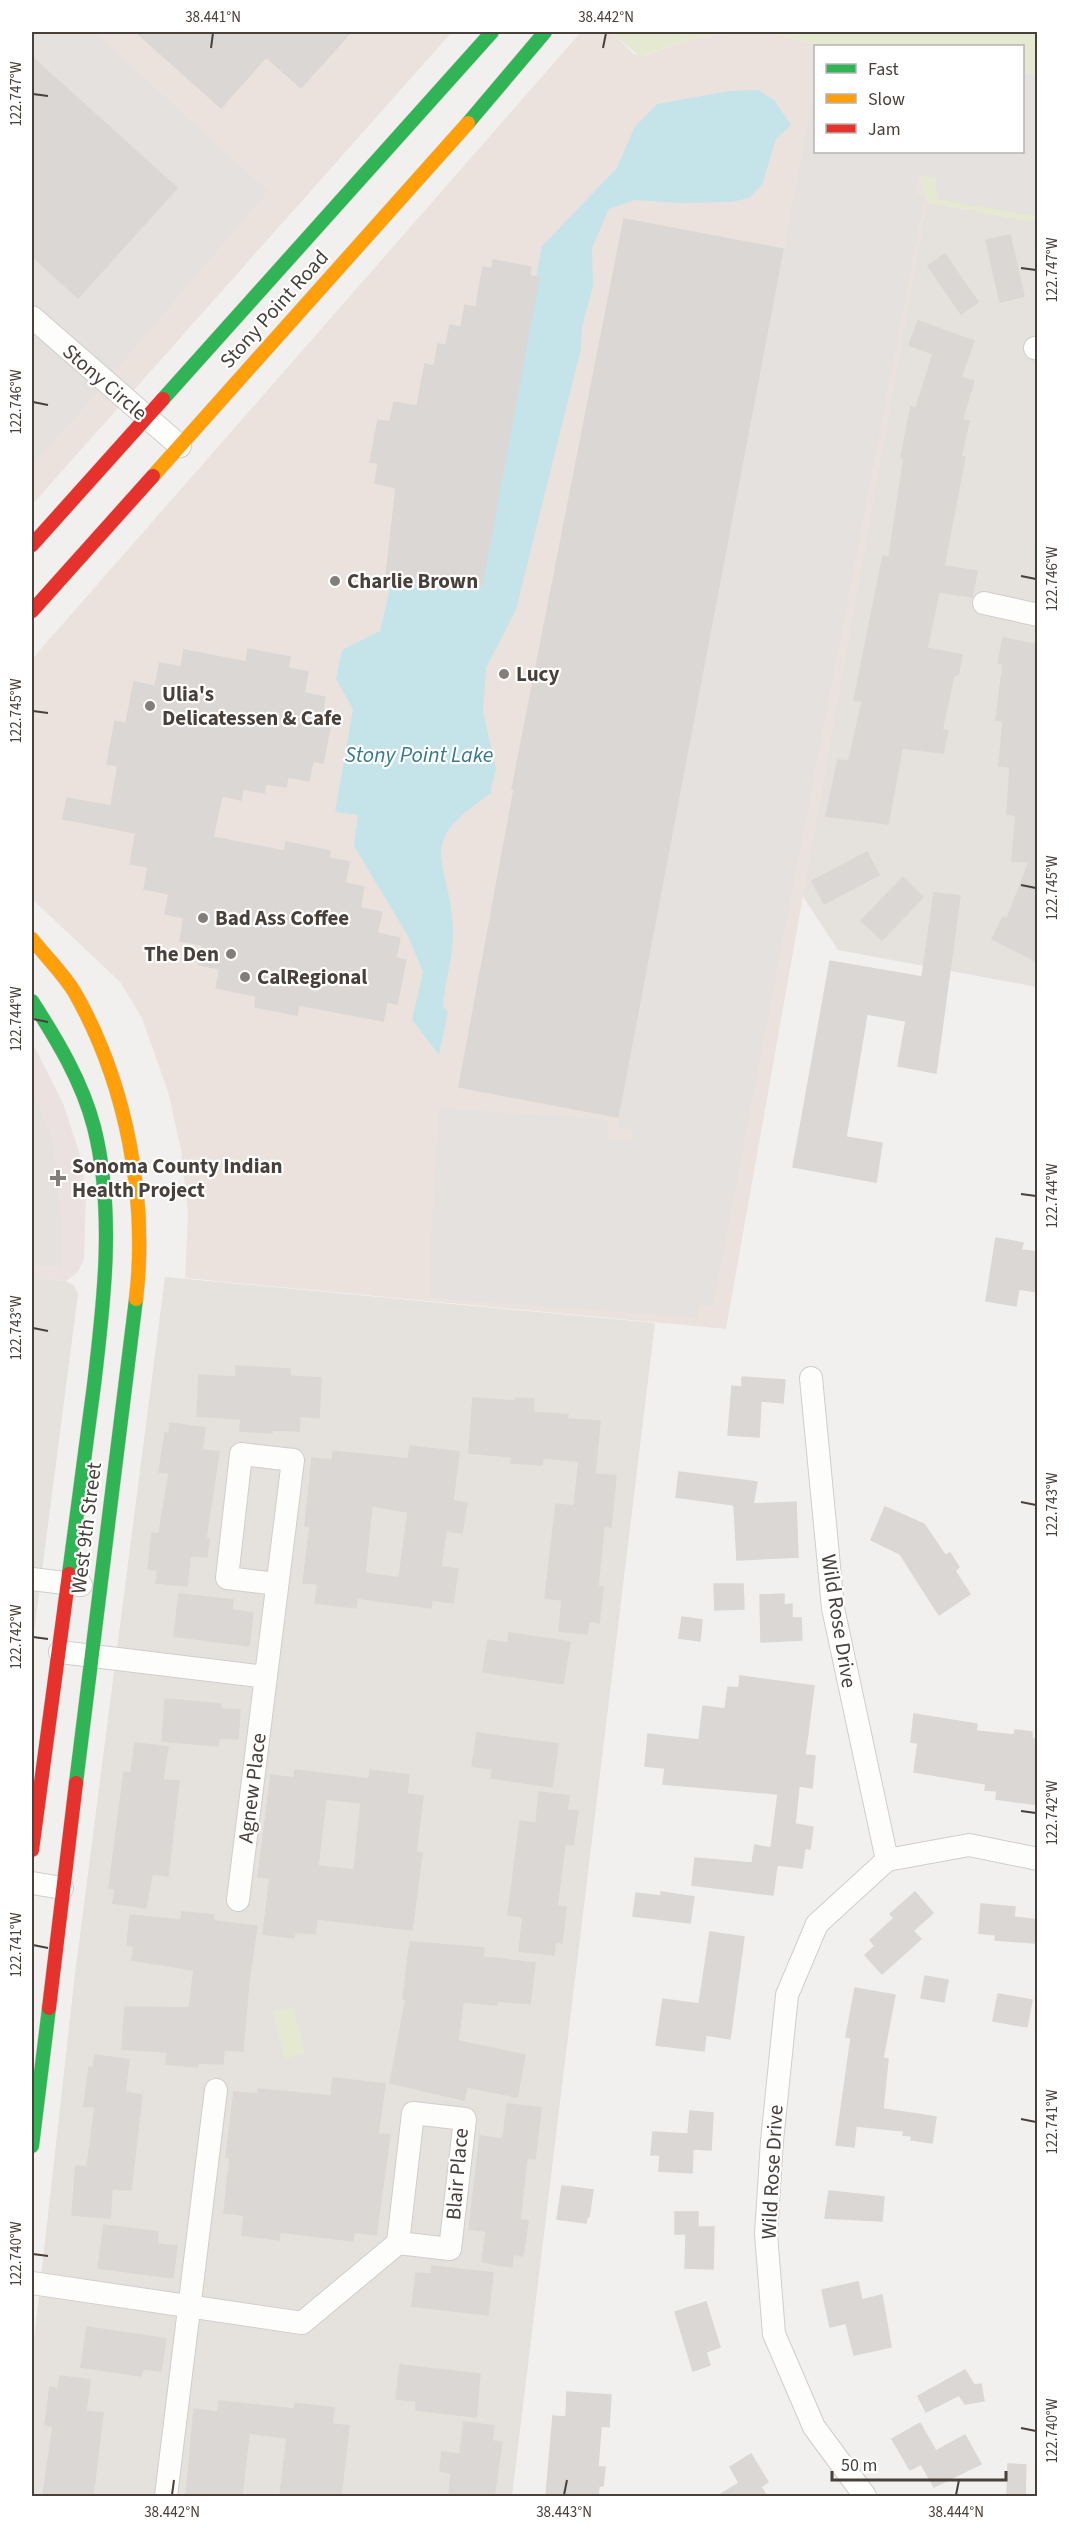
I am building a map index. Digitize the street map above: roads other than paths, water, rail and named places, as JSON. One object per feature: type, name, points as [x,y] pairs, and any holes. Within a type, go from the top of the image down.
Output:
[{"type":"street","name":"Stony Point Road","points":[[32,545],[492,32]]},
{"type":"street","name":"Stony Point Road","points":[[32,611],[457,136],[545,32]]},
{"type":"street","name":"Stony Circle","points":[[32,317],[180,446]]},
{"type":"street","points":[[984,603],[1038,615]]},
{"type":"street","name":"West 9th Street","points":[[32,939],[73,991],[110,1068],[124,1113],[139,1211],[139,1271],[32,2146]]},
{"type":"street","name":"West 9th Street","points":[[32,1001],[58,1040],[78,1080],[98,1146],[105,1211],[103,1308],[60,1653],[32,1850]]},
{"type":"street","name":"Wild Rose Drive","points":[[811,1378],[832,1608],[887,1860],[817,1924],[787,1995],[772,2141],[766,2234],[774,2334],[814,2427],[865,2496]]},
{"type":"street","name":"Agnew Place","points":[[238,1900],[293,1460],[241,1454],[226,1578],[277,1584]]},
{"type":"street","points":[[32,1579],[100,1588]]},
{"type":"street","points":[[60,1653],[266,1677]]},
{"type":"street","points":[[887,1860],[969,1845],[1038,1859]]},
{"type":"street","points":[[32,1883],[62,1888]]},
{"type":"street","points":[[166,2496],[216,2090]]},
{"type":"street","name":"Blair Place","points":[[413,2113],[465,2119],[450,2249],[398,2243],[413,2113]]},
{"type":"street","points":[[32,2283],[302,2323],[398,2243]]},
{"type":"water","name":"Stony Point Lake","points":[[758,90],[774,100],[791,125],[776,139],[762,185],[749,198],[731,202],[679,203],[635,200],[609,209],[592,248],[593,286],[582,327],[581,349],[516,610],[486,668],[483,711],[496,769],[490,794],[466,812],[451,827],[443,840],[441,853],[450,903],[453,938],[443,1006],[448,1012],[439,1055],[412,1020],[423,972],[408,936],[354,846],[358,815],[335,812],[353,709],[336,679],[342,650],[380,631],[392,580],[448,590],[451,580],[477,585],[542,246],[617,168],[634,128],[657,104],[729,91]]},
{"type":"place","name":"Charlie Brown","points":[[335,581]]},
{"type":"place","name":"Lucy","points":[[504,674]]},
{"type":"place","name":"Ulia's Delicatessen & Cafe","points":[[150,706]]},
{"type":"place","name":"Bad Ass Coffee","points":[[203,918]]},
{"type":"place","name":"The Den","points":[[231,954]]},
{"type":"place","name":"CalRegional","points":[[245,977]]},
{"type":"place","name":"Sonoma County Indian Health Project","points":[[58,1178]]}]
